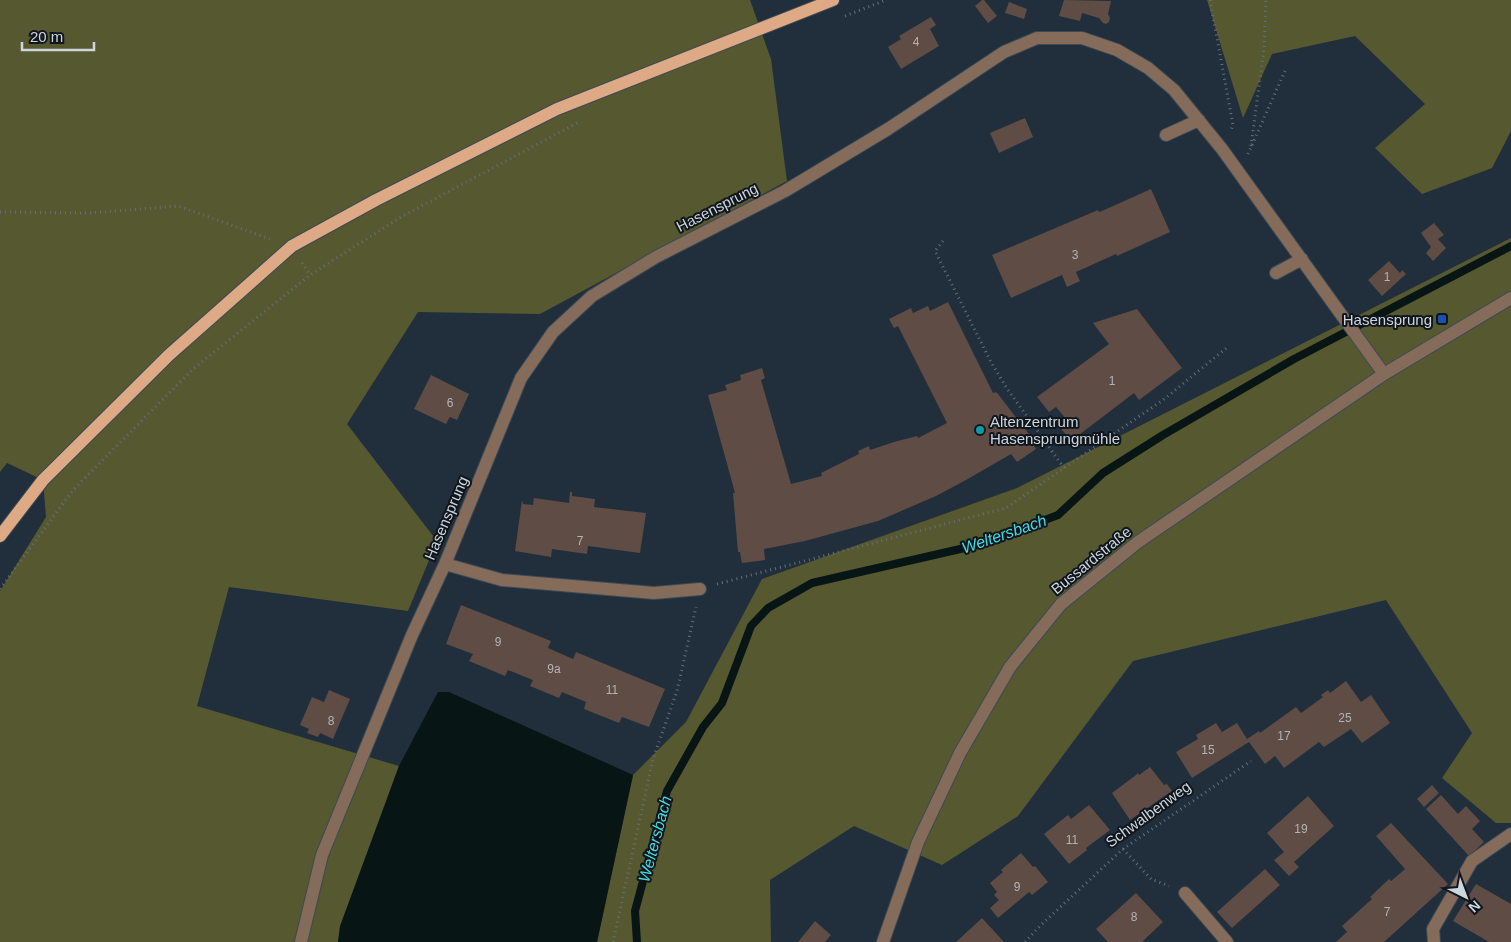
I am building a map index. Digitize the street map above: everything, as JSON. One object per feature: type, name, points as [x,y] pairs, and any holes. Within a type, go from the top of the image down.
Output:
[{"type":"main road","points":[[0,536],[43,480],[169,355],[292,246],[376,200],[557,109],[833,0]]},
{"type":"street","name":"Hasensprung","points":[[301,942],[322,855],[412,634],[445,564],[521,378],[553,332],[592,296],[656,257],[785,190],[888,129],[1004,52],[1037,38],[1082,38],[1117,50],[1148,68],[1174,90],[1222,148],[1384,374]]},
{"type":"street","points":[[1166,135],[1199,120]]},
{"type":"street","points":[[1276,273],[1302,259]]},
{"type":"street","name":"Bussardstraße","points":[[883,942],[918,842],[960,753],[1010,667],[1061,604],[1138,542],[1384,374],[1511,298]]},
{"type":"street","points":[[445,564],[502,580],[654,593],[700,589]]},
{"type":"street","points":[[1434,942],[1433,929],[1472,861],[1511,834]]},
{"type":"street","points":[[1185,893],[1227,942]]},
{"type":"path","points":[[840,18],[886,0]]},
{"type":"path","points":[[1210,0],[1233,125],[1222,148]]},
{"type":"path","points":[[1251,146],[1264,50],[1266,0]]},
{"type":"path","points":[[1240,173],[1286,71]]},
{"type":"path","points":[[0,589],[73,490],[193,369],[310,275],[393,222],[586,119]]},
{"type":"path","points":[[0,212],[90,213],[178,206],[292,246]]},
{"type":"path","points":[[943,241],[935,250],[991,362],[1006,387],[1064,468]]},
{"type":"path","points":[[613,942],[653,759],[677,691],[700,589],[1006,508],[1163,400],[1229,346]]},
{"type":"path","name":"Schwalbenweg","points":[[1025,942],[1123,849],[1251,761]]},
{"type":"path","points":[[1123,849],[1151,879],[1185,893]]},
{"type":"green space","points":[[0,0],[750,0],[771,59],[787,181],[540,314],[418,312],[347,424],[437,541],[408,611],[229,587],[197,706],[399,766],[341,926],[338,942],[0,942],[0,591],[46,517],[43,480],[7,463],[0,472]]},
{"type":"green space","points":[[1207,0],[1511,0],[1511,131],[1492,168],[1422,194],[1375,148],[1425,104],[1355,36],[1272,54],[1243,118]]},
{"type":"green space","points":[[1511,238],[1511,823],[1496,823],[1442,778],[1472,733],[1386,600],[1133,661],[1018,816],[942,865],[854,826],[770,880],[771,942],[597,942],[633,775],[686,722],[762,579],[1017,488]]},
{"type":"shaded area","points":[[438,692],[449,692],[633,775],[597,942],[338,942],[340,926],[399,766]]},
{"type":"building","points":[[982,0],[997,16],[988,23],[975,6]]},
{"type":"building","points":[[1064,0],[1111,1],[1108,14],[1109,22],[1103,23],[1099,18],[1082,13],[1080,21],[1059,16]]},
{"type":"building","points":[[1009,2],[1027,9],[1024,19],[1005,13]]},
{"type":"building","points":[[931,17],[936,25],[930,29],[939,46],[901,69],[888,47],[901,39],[899,36]]},
{"type":"building","points":[[1025,118],[1033,137],[999,153],[990,133]]},
{"type":"building","points":[[1151,189],[1170,232],[1076,272],[1080,281],[1067,287],[1062,275],[1011,298],[992,255],[1098,210],[1099,212],[1102,211]]},
{"type":"building","points":[[1434,223],[1444,235],[1438,239],[1446,248],[1433,261],[1426,253],[1431,247],[1421,233]]},
{"type":"building","points":[[1389,261],[1400,273],[1402,270],[1406,274],[1382,296],[1368,280]]},
{"type":"building","name":"Altenzentrum Hasensprungmühle","points":[[948,302],[993,393],[996,392],[998,394],[1032,438],[1030,440],[1036,449],[1017,462],[1011,454],[936,496],[878,521],[805,541],[764,549],[765,560],[742,563],[740,552],[738,552],[733,493],[735,493],[708,395],[727,390],[725,385],[741,380],[740,375],[762,368],[765,378],[761,380],[791,484],[822,476],[821,473],[859,454],[858,451],[869,446],[870,450],[917,436],[918,438],[947,423],[898,326],[894,328],[889,319],[911,308],[913,313],[928,306],[930,311]]},
{"type":"building","points":[[1137,309],[1182,368],[1139,400],[1134,393],[1071,441],[1058,425],[1066,419],[1056,407],[1049,412],[1037,397],[1109,344],[1093,323]]},
{"type":"building","points":[[431,375],[469,394],[457,420],[450,417],[446,424],[414,409]]},
{"type":"building","points":[[570,492],[572,492],[572,496],[595,499],[594,507],[646,513],[640,553],[588,546],[587,554],[552,549],[551,557],[515,551],[522,500],[523,504],[533,505],[534,498],[569,503]]},
{"type":"building","points":[[461,605],[551,641],[548,648],[573,659],[576,652],[665,689],[649,727],[622,717],[619,723],[584,709],[586,702],[562,692],[559,698],[530,686],[533,680],[508,670],[505,676],[469,661],[473,654],[446,644]]},
{"type":"building","points":[[1346,681],[1361,702],[1371,695],[1390,723],[1362,743],[1351,729],[1324,747],[1319,742],[1284,768],[1275,756],[1265,764],[1249,742],[1192,778],[1176,752],[1198,739],[1196,735],[1216,723],[1222,732],[1237,723],[1247,739],[1259,731],[1260,733],[1296,707],[1301,713],[1323,697],[1321,695],[1328,690],[1330,693]]},
{"type":"building","points":[[329,690],[350,699],[333,739],[320,733],[318,737],[307,733],[309,729],[300,725],[312,697],[324,702]]},
{"type":"building","points":[[1150,767],[1164,785],[1167,784],[1172,791],[1130,820],[1112,793],[1138,773],[1139,775]]},
{"type":"building","points":[[1432,785],[1439,793],[1424,807],[1417,799]]},
{"type":"building","points":[[1441,795],[1458,814],[1466,806],[1480,821],[1472,829],[1484,842],[1469,856],[1426,809]]},
{"type":"building","points":[[1308,796],[1334,826],[1294,862],[1299,867],[1289,876],[1274,860],[1284,852],[1267,833]]},
{"type":"building","points":[[1089,805],[1110,830],[1069,864],[1044,834],[1068,815],[1071,819]]},
{"type":"building","points":[[1391,823],[1448,884],[1384,942],[1336,942],[1347,932],[1342,926],[1372,899],[1370,897],[1389,879],[1391,881],[1405,869],[1376,836]]},
{"type":"building","points":[[1021,853],[1048,882],[1032,895],[1029,892],[998,918],[990,908],[999,900],[994,895],[997,892],[990,883],[1003,872],[1001,870]]},
{"type":"building","points":[[1265,869],[1280,885],[1232,928],[1217,912]]},
{"type":"building","points":[[1476,884],[1511,904],[1511,942],[1489,942],[1453,921]]},
{"type":"building","points":[[1136,893],[1163,922],[1144,942],[1108,942],[1096,929]]},
{"type":"building","points":[[982,918],[1004,942],[956,942]]},
{"type":"building","points":[[815,921],[831,935],[825,942],[798,942]]},
{"type":"waterway","name":"Weltersbach","points":[[637,942],[635,911],[667,791],[703,727],[722,703],[751,626],[768,608],[812,583],[982,544],[1058,515],[1103,473],[1163,435],[1294,359],[1511,246]]},
{"type":"place","name":"Hasensprung","points":[[1442,319]]},
{"type":"place","name":"Altenzentrum Hasensprungmühle","points":[[980,430]]}]
